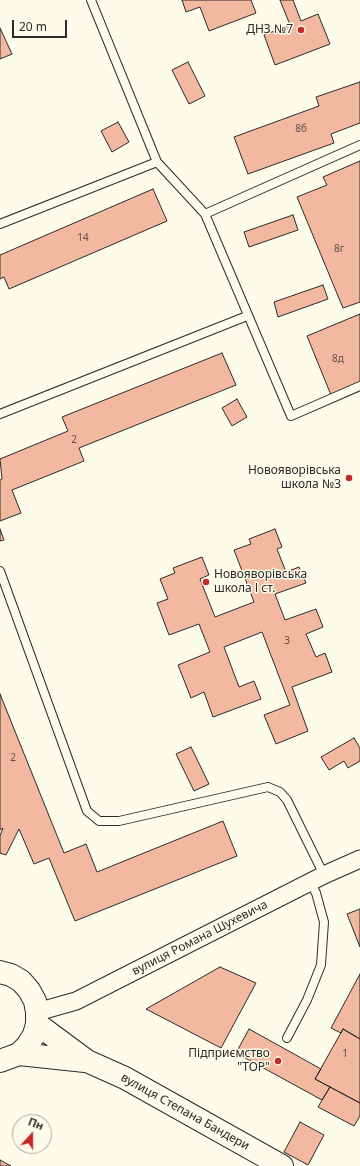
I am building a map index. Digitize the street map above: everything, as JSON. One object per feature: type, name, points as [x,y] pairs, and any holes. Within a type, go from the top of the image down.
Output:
[{"type":"street","name":"вулиця Романа Шухевича","points":[[37,1018],[76,1001],[317,878],[360,859]]},
{"type":"street","points":[[4,971],[21,981],[29,990],[35,1001],[37,1018],[34,1036],[27,1046],[9,1057]]},
{"type":"street","name":"вулиця Степана Бандери","points":[[37,1018],[87,1061],[125,1078],[271,1163]]},
{"type":"street","name":"вулиця Степана Бандери","points":[[9,1057],[87,1061]]},
{"type":"lane","points":[[92,0],[157,162],[204,214],[291,416],[360,386]]},
{"type":"lane","points":[[204,214],[360,145]]},
{"type":"lane","points":[[0,224],[157,162]]},
{"type":"lane","points":[[0,414],[247,316]]},
{"type":"lane","points":[[0,571],[87,811],[99,821],[119,821],[268,787],[280,792],[287,800],[317,878],[316,893],[324,922],[321,965],[287,1038]]},
{"type":"building","name":"ДНЗ №7","points":[[182,0],[251,0],[256,13],[209,31],[200,7],[186,12]]},
{"type":"building","name":"ДНЗ №7","points":[[280,0],[293,0],[301,21],[318,14],[330,44],[275,65],[264,35],[290,25]]},
{"type":"building","points":[[0,28],[12,54],[0,59]]},
{"type":"building","points":[[188,62],[205,96],[189,104],[172,70]]},
{"type":"building","points":[[360,82],[360,123],[331,134],[334,143],[248,174],[234,137],[319,106],[316,97]]},
{"type":"building","points":[[118,122],[129,142],[112,152],[101,131]]},
{"type":"building","points":[[360,161],[360,302],[343,308],[297,197],[327,185],[323,177]]},
{"type":"building","points":[[153,189],[167,221],[9,289],[4,277],[0,279],[0,255]]},
{"type":"building","points":[[293,215],[298,230],[249,247],[244,232]]},
{"type":"building","points":[[323,285],[328,299],[278,317],[274,302]]},
{"type":"building","points":[[360,314],[360,383],[331,395],[307,336]]},
{"type":"building","points":[[222,353],[236,385],[79,448],[84,461],[12,490],[21,513],[0,521],[0,480],[2,479],[0,459],[68,431],[62,417]]},
{"type":"building","points":[[237,399],[247,417],[232,426],[222,408]]},
{"type":"building","points":[[0,529],[4,540],[0,541]]},
{"type":"building","points":[[275,529],[282,547],[277,549],[286,572],[299,567],[306,583],[275,594],[285,620],[316,609],[323,627],[306,634],[316,657],[325,653],[332,672],[292,687],[308,731],[276,744],[264,715],[290,705],[262,632],[224,647],[239,687],[254,681],[261,699],[213,717],[204,692],[191,698],[178,665],[210,652],[199,624],[169,635],[157,603],[168,599],[160,579],[175,573],[173,568],[202,557],[209,575],[200,579],[215,617],[254,602],[234,550],[251,544],[249,539]]},
{"type":"building","points":[[0,694],[64,853],[86,844],[97,872],[223,821],[237,856],[75,921],[49,858],[34,864],[19,829],[6,855],[0,853],[0,836],[3,828],[0,830]]},
{"type":"building","points":[[354,738],[360,748],[360,761],[348,768],[344,761],[329,770],[321,757]]},
{"type":"building","points":[[191,747],[209,784],[194,791],[176,754]]},
{"type":"building","points":[[360,909],[360,947],[347,914]]},
{"type":"building","points":[[220,967],[256,983],[221,1048],[146,1009]]},
{"type":"building","points":[[360,974],[360,1039],[343,1029],[341,1033],[331,1028]]},
{"type":"building","name":"Підприємство \"ТОР\"","points":[[249,1029],[321,1069],[315,1079],[330,1087],[322,1100],[236,1053]]},
{"type":"building","points":[[343,1029],[360,1039],[360,1103],[315,1079]]},
{"type":"building","points":[[330,1087],[360,1103],[360,1116],[354,1126],[318,1107]]},
{"type":"building","points":[[300,1122],[324,1135],[308,1165],[284,1152]]},
{"type":"building","points":[[0,1160],[11,1166],[0,1166]]},
{"type":"place","name":"ДНЗ №7","points":[[301,30]]},
{"type":"place","name":"Новояворівська школа №3","points":[[349,478]]},
{"type":"place","name":"Новояворівська школа І ст.","points":[[206,582]]},
{"type":"place","name":"Підприємство \"ТОР\"","points":[[278,1061]]}]
